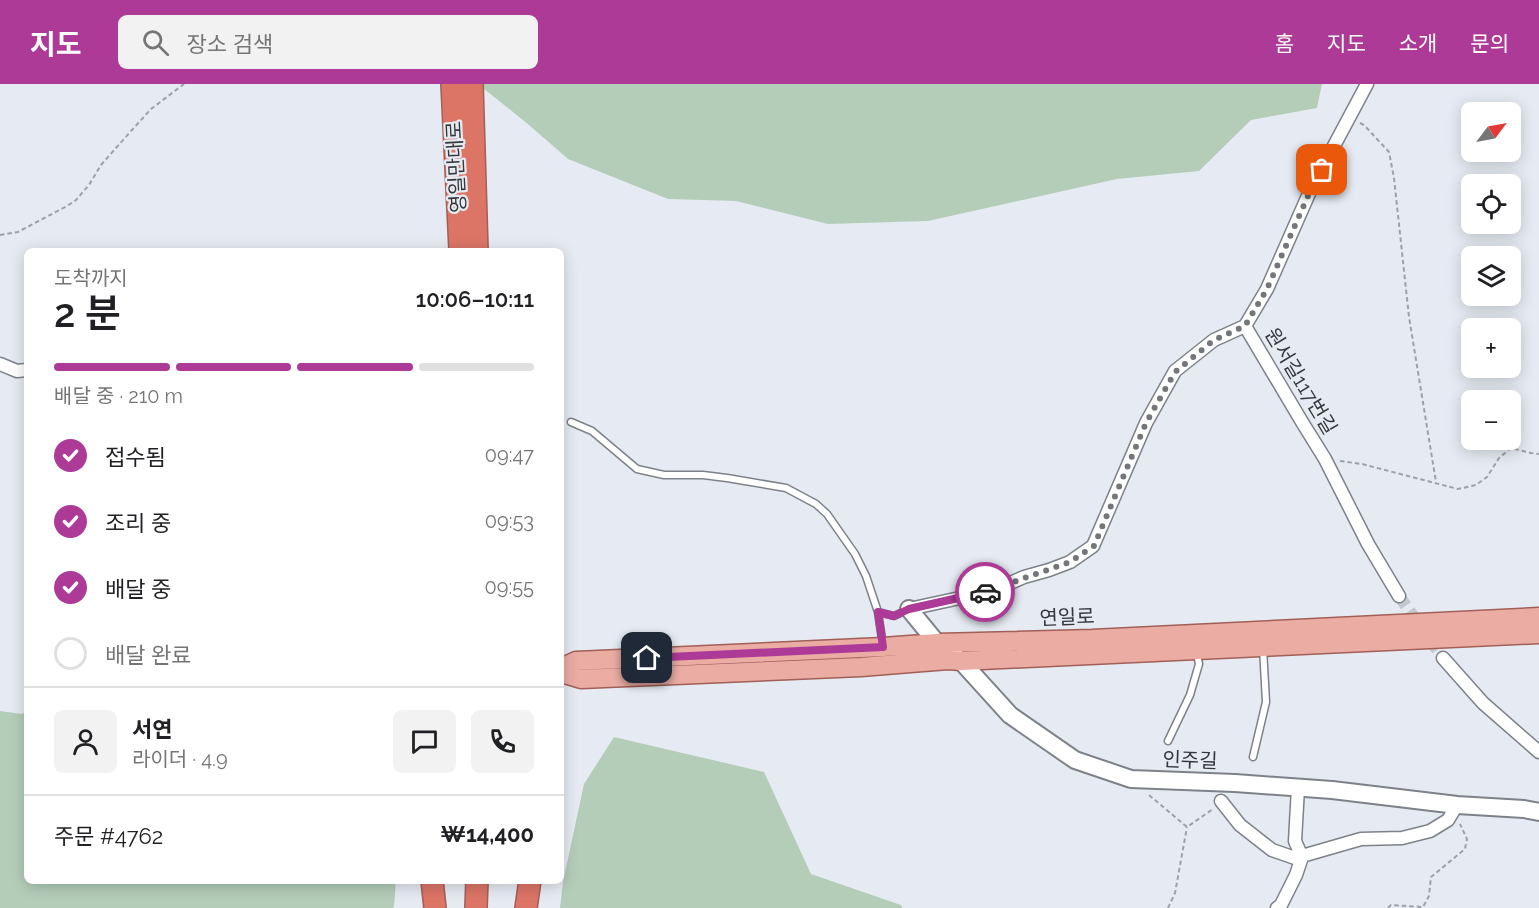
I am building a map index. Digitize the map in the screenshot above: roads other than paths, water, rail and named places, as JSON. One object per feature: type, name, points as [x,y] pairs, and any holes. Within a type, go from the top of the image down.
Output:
[{"type":"highway","name":"영일만대로","points":[[452,84],[477,248]]},
{"type":"highway","name":"영일만대로","points":[[460,248],[472,84]]},
{"type":"highway","points":[[451,248],[465,181]]},
{"type":"highway","points":[[465,181],[488,248]]},
{"type":"highway","points":[[432,884],[435,908]]},
{"type":"highway","points":[[476,908],[477,884]]},
{"type":"highway","points":[[490,908],[491,884]]},
{"type":"highway","points":[[526,908],[529,884]]},
{"type":"main road","name":"연일로","points":[[564,667],[576,661],[1539,617]]},
{"type":"main road","name":"연일로","points":[[564,674],[581,679],[1539,634]]},
{"type":"street","name":"원서길117번길","points":[[1367,84],[1311,189],[1267,289],[1245,326],[1325,459],[1368,544],[1399,596]]},
{"type":"street","points":[[909,609],[992,591],[1024,577],[1070,562],[1094,546],[1146,423],[1175,372],[1214,340],[1245,326]]},
{"type":"street","points":[[0,364],[24,370]]},
{"type":"street","name":"인주길","points":[[909,609],[937,643],[961,661],[1010,715],[1075,760],[1131,779],[1298,788],[1454,810],[1524,809],[1539,812]]},
{"type":"street","points":[[1443,658],[1483,703],[1539,752]]},
{"type":"street","points":[[1277,908],[1281,905],[1296,876],[1302,856],[1295,841],[1298,788]]},
{"type":"street","name":"인주길","points":[[1221,801],[1240,825],[1272,850],[1295,858],[1302,856]]},
{"type":"street","points":[[1302,856],[1361,840],[1402,838],[1430,831],[1448,820],[1454,810]]},
{"type":"lane","points":[[571,422],[592,430],[637,469],[664,475],[703,475],[786,488],[816,504],[827,514],[855,554],[866,576],[878,612],[883,647]]},
{"type":"lane","points":[[878,612],[894,616],[909,609]]},
{"type":"lane","points":[[1253,757],[1266,702],[1263,647]]},
{"type":"lane","points":[[1168,741],[1190,695],[1199,664],[1196,650]]},
{"type":"tunnel","points":[[1399,596],[1443,658]]}]
